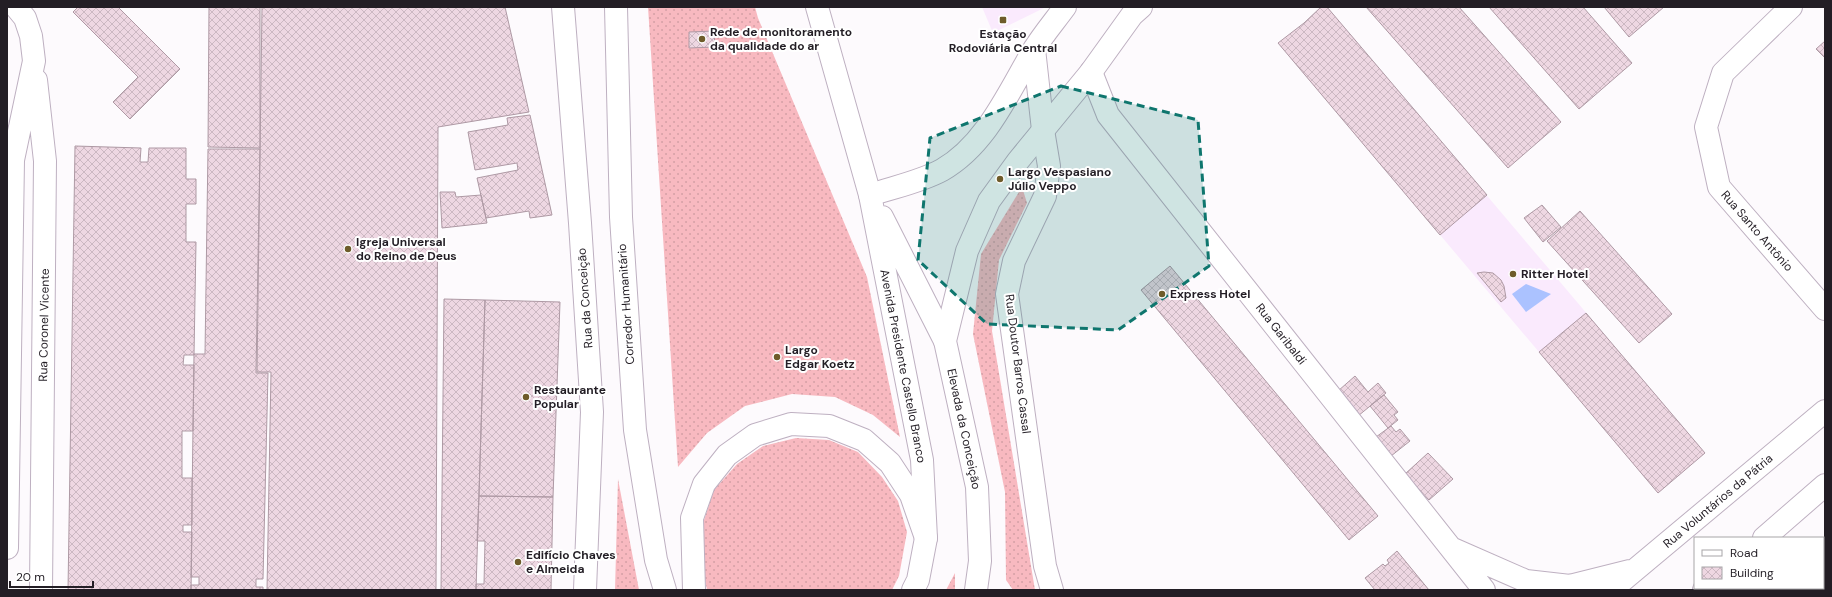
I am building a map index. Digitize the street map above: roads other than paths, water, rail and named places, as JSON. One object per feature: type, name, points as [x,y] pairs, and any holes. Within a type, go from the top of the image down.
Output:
[{"type":"main road","name":"Rua Coronel Vicente","points":[[16,7],[25,18],[31,36],[46,161],[41,590]]},
{"type":"main road","name":"Rua da Conceição","points":[[563,7],[580,223],[592,412],[585,590]]},
{"type":"main road","name":"Corredor Humanitário","points":[[616,7],[621,217],[635,430],[656,560],[665,590]]},
{"type":"main road","name":"Avenida Presidente Castello Branco","points":[[817,7],[870,195],[922,460],[926,538]]},
{"type":"main road","points":[[870,195],[921,179],[942,170],[964,154],[986,129],[1034,49],[1065,7]]},
{"type":"main road","points":[[945,341],[967,251],[989,201],[1043,130],[1091,72],[1132,15],[1141,7]]},
{"type":"main road","name":"Rua Santo Antônio","points":[[1792,7],[1723,73],[1706,127],[1719,187],[1825,309]]},
{"type":"main road","name":"Rua Doutor Barros Cassal","points":[[1034,49],[1043,130],[1049,166],[1045,196],[1014,261],[1007,294],[1044,566],[1052,590]]},
{"type":"main road","name":"Rua Coronel Vicente","points":[[7,548],[14,160],[34,61]]},
{"type":"main road","name":"Rua Garibaldi","points":[[1091,72],[1108,115],[1484,590]]},
{"type":"main road","name":"Avenida Presidente Castello Branco","points":[[870,195],[945,341]]},
{"type":"main road","name":"Elevada da Conceição","points":[[945,341],[977,487],[980,561],[976,590]]},
{"type":"main road","name":"Rua Voluntários da Pátria","points":[[1611,590],[1825,411]]},
{"type":"main road","points":[[694,590],[692,518],[704,484],[727,455],[755,434],[791,424],[829,426],[864,440],[890,463],[911,495],[926,538],[918,580],[913,590]]},
{"type":"main road","points":[[1765,537],[1825,485]]},
{"type":"main road","points":[[1450,548],[1526,581],[1570,586],[1634,570]]},
{"type":"water","points":[[1526,284],[1551,294],[1526,312],[1512,294]]},
{"type":"place","name":"Estação Rodoviária Central","points":[[1003,20]]},
{"type":"place","name":"Rede de monitoramento da qualidade do ar","points":[[702,39]]},
{"type":"place","name":"Largo Vespasiano Júlio Veppo","points":[[1000,179]]},
{"type":"place","name":"Igreja Universal do Reino de Deus","points":[[348,249]]},
{"type":"place","name":"Ritter Hotel","points":[[1513,274]]},
{"type":"place","name":"Express Hotel","points":[[1162,294]]},
{"type":"place","name":"Largo Edgar Koetz","points":[[777,357]]},
{"type":"place","name":"Restaurante Popular","points":[[526,397]]},
{"type":"place","name":"Edifício Chaves e Almeida","points":[[518,562]]}]
